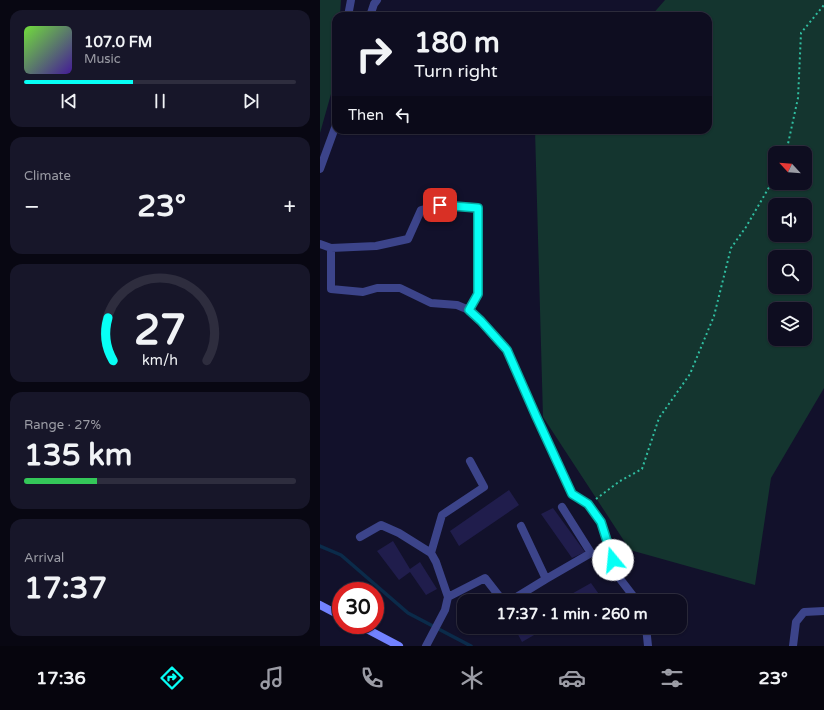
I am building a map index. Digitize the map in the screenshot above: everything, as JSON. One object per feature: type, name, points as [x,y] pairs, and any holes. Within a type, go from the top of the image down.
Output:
[{"type":"street","points":[[348,12],[350,0]]},
{"type":"street","points":[[371,12],[377,0]]},
{"type":"street","points":[[320,169],[333,134]]},
{"type":"street","points":[[320,244],[331,248],[376,246],[408,239],[421,210],[440,205],[478,208],[478,294],[469,310]]},
{"type":"street","points":[[331,248],[331,289],[363,292],[377,288],[400,288],[431,303],[457,305],[469,310],[507,350],[572,494],[588,504],[601,522],[617,574],[632,594]]},
{"type":"street","points":[[431,553],[442,515],[484,488],[470,461]]},
{"type":"street","points":[[521,594],[591,553],[562,507]]},
{"type":"street","points":[[360,537],[381,525],[399,533],[431,553],[436,562],[448,597],[445,610],[426,646]]},
{"type":"street","points":[[521,526],[546,578]]},
{"type":"street","points":[[448,597],[485,578],[498,594]]},
{"type":"street","points":[[320,605],[332,611]]},
{"type":"street","points":[[793,646],[796,622],[804,612],[824,611]]},
{"type":"street","points":[[376,634],[399,646]]},
{"type":"street","points":[[647,634],[648,646]]},
{"type":"path","points":[[788,146],[798,98],[801,33],[824,5]]},
{"type":"path","points":[[588,504],[620,481],[642,469],[659,418],[690,374],[714,316],[731,248],[746,227],[768,189]]},
{"type":"green space","points":[[320,0],[341,0],[340,12],[332,12],[332,91],[320,133]]},
{"type":"green space","points":[[665,0],[824,0],[824,388],[771,478],[755,585],[630,550],[543,417],[535,134],[712,134],[712,12],[654,12]]},
{"type":"building","points":[[509,490],[519,505],[459,546],[450,531]]},
{"type":"building","points":[[553,508],[585,552],[572,558],[541,514]]},
{"type":"building","points":[[393,541],[410,569],[420,562],[437,589],[426,595],[410,572],[399,580],[377,551]]},
{"type":"building","points":[[591,583],[599,594],[571,594]]},
{"type":"building","points":[[518,634],[536,634],[522,642]]},
{"type":"waterway","points":[[320,546],[341,555],[408,613],[471,646]]},
{"type":"route","points":[[440,205],[478,208],[478,294],[469,310],[507,350],[572,494],[588,504],[601,522],[613,560]]}]
